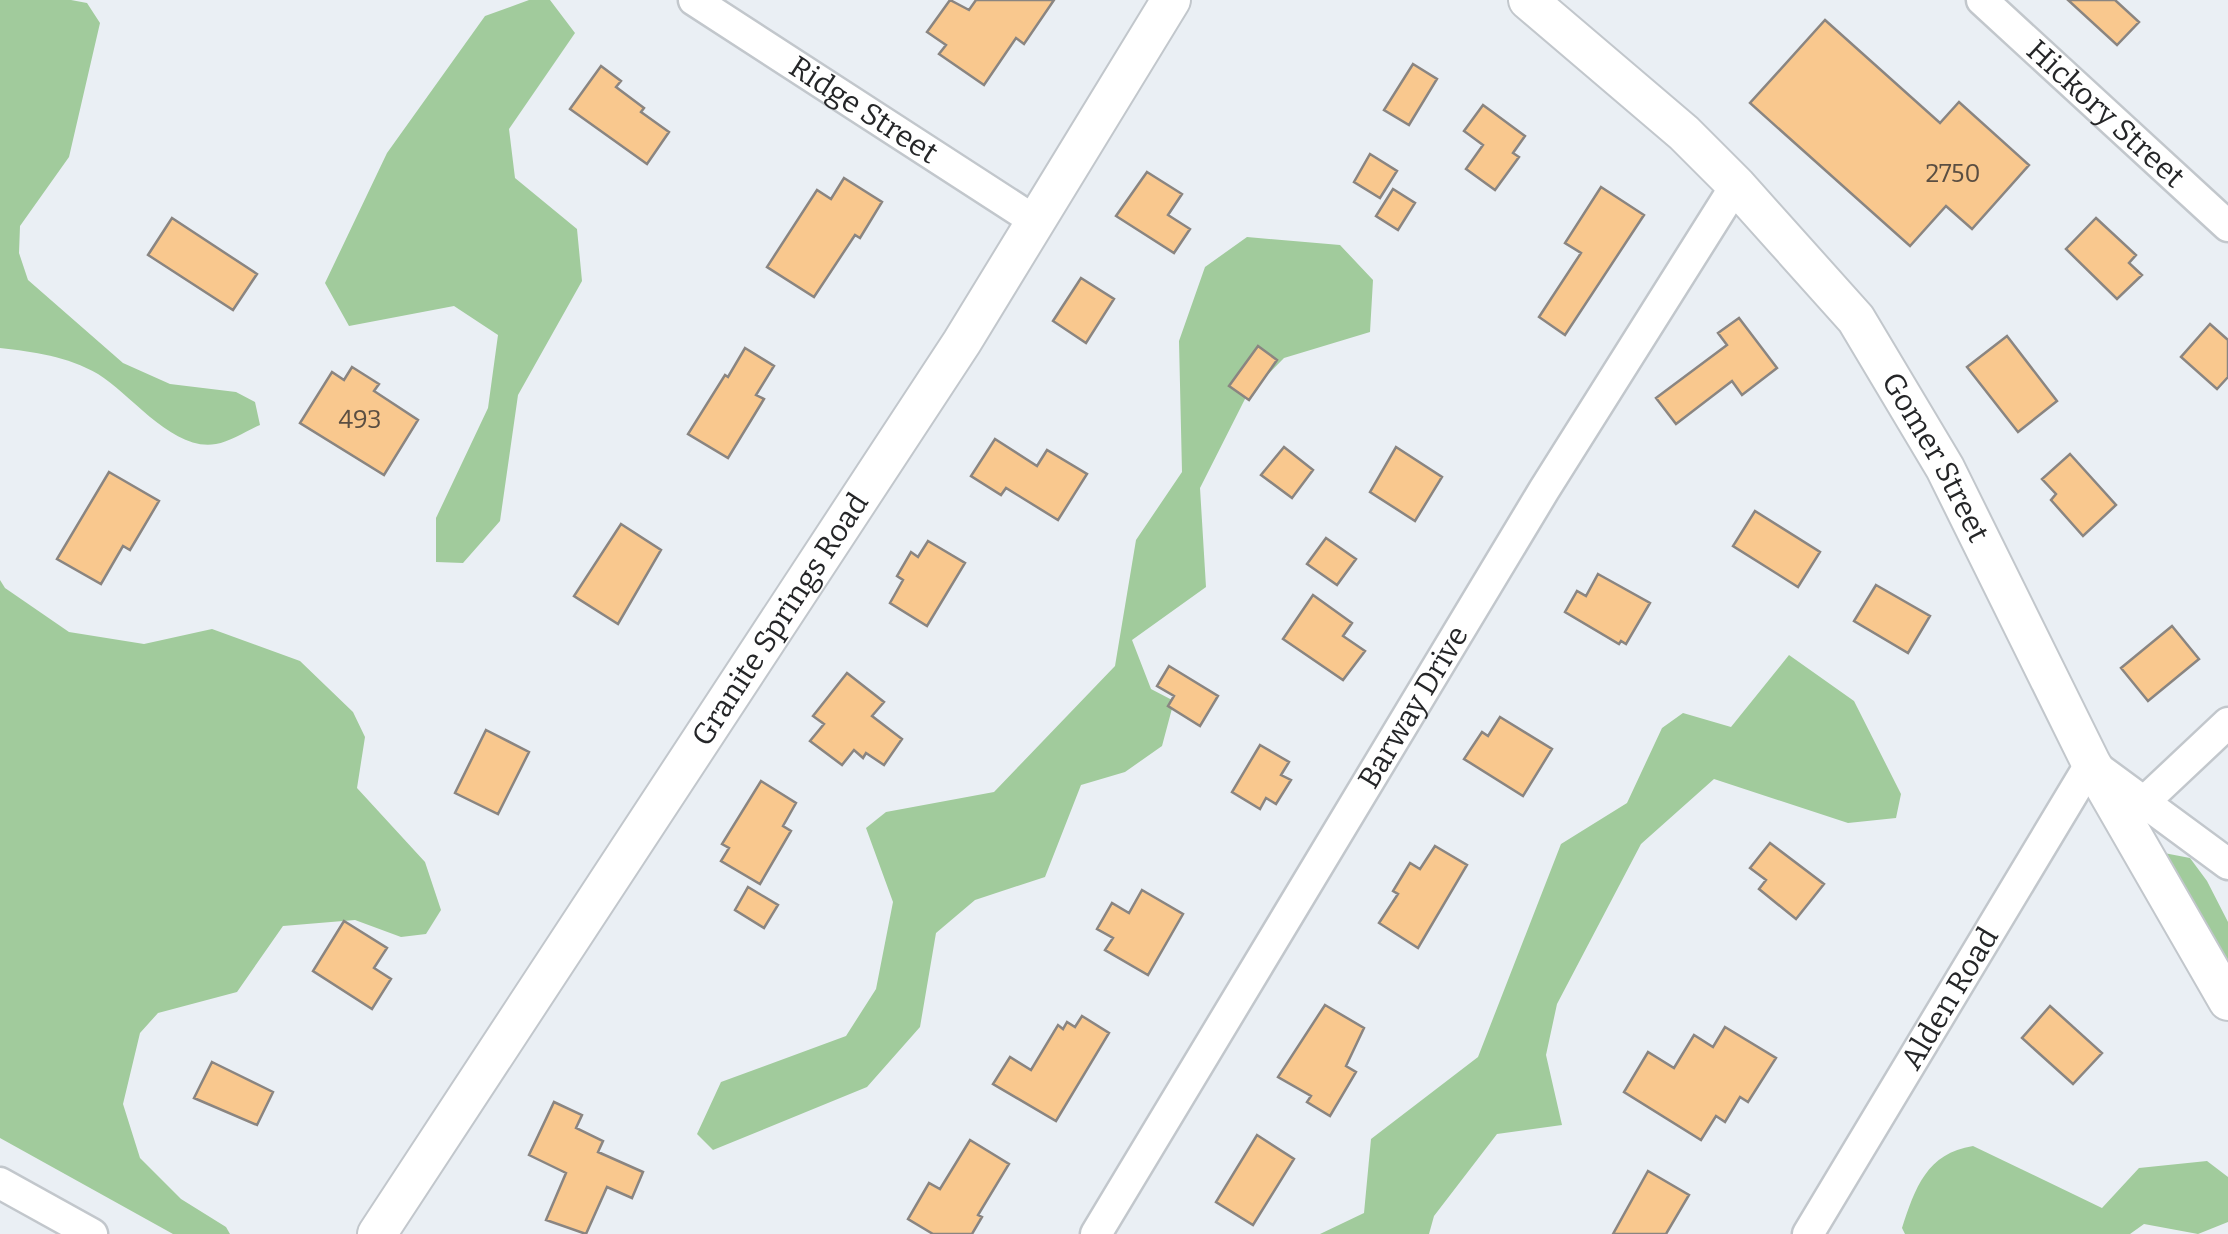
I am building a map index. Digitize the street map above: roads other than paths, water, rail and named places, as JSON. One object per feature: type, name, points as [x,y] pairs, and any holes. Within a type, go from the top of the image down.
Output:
[{"type":"street","name":"Ridge Street","points":[[694,0],[1035,221]]},
{"type":"street","name":"Granite Springs Road","points":[[377,1234],[962,342],[1172,0]]},
{"type":"street","name":"Gomer Street","points":[[1528,0],[1684,133],[1856,319],[1945,468],[2091,763],[2228,1000]]},
{"type":"street","name":"Hickory Street","points":[[1982,0],[2228,226]]},
{"type":"street","name":"Barway Drive","points":[[1096,1234],[1544,490],[1736,185]]},
{"type":"street","points":[[2144,802],[2228,723]]},
{"type":"street","points":[[2091,763],[2228,864]]},
{"type":"street","name":"Alden Road","points":[[1808,1234],[2091,763]]},
{"type":"street","points":[[0,1183],[92,1234]]}]
